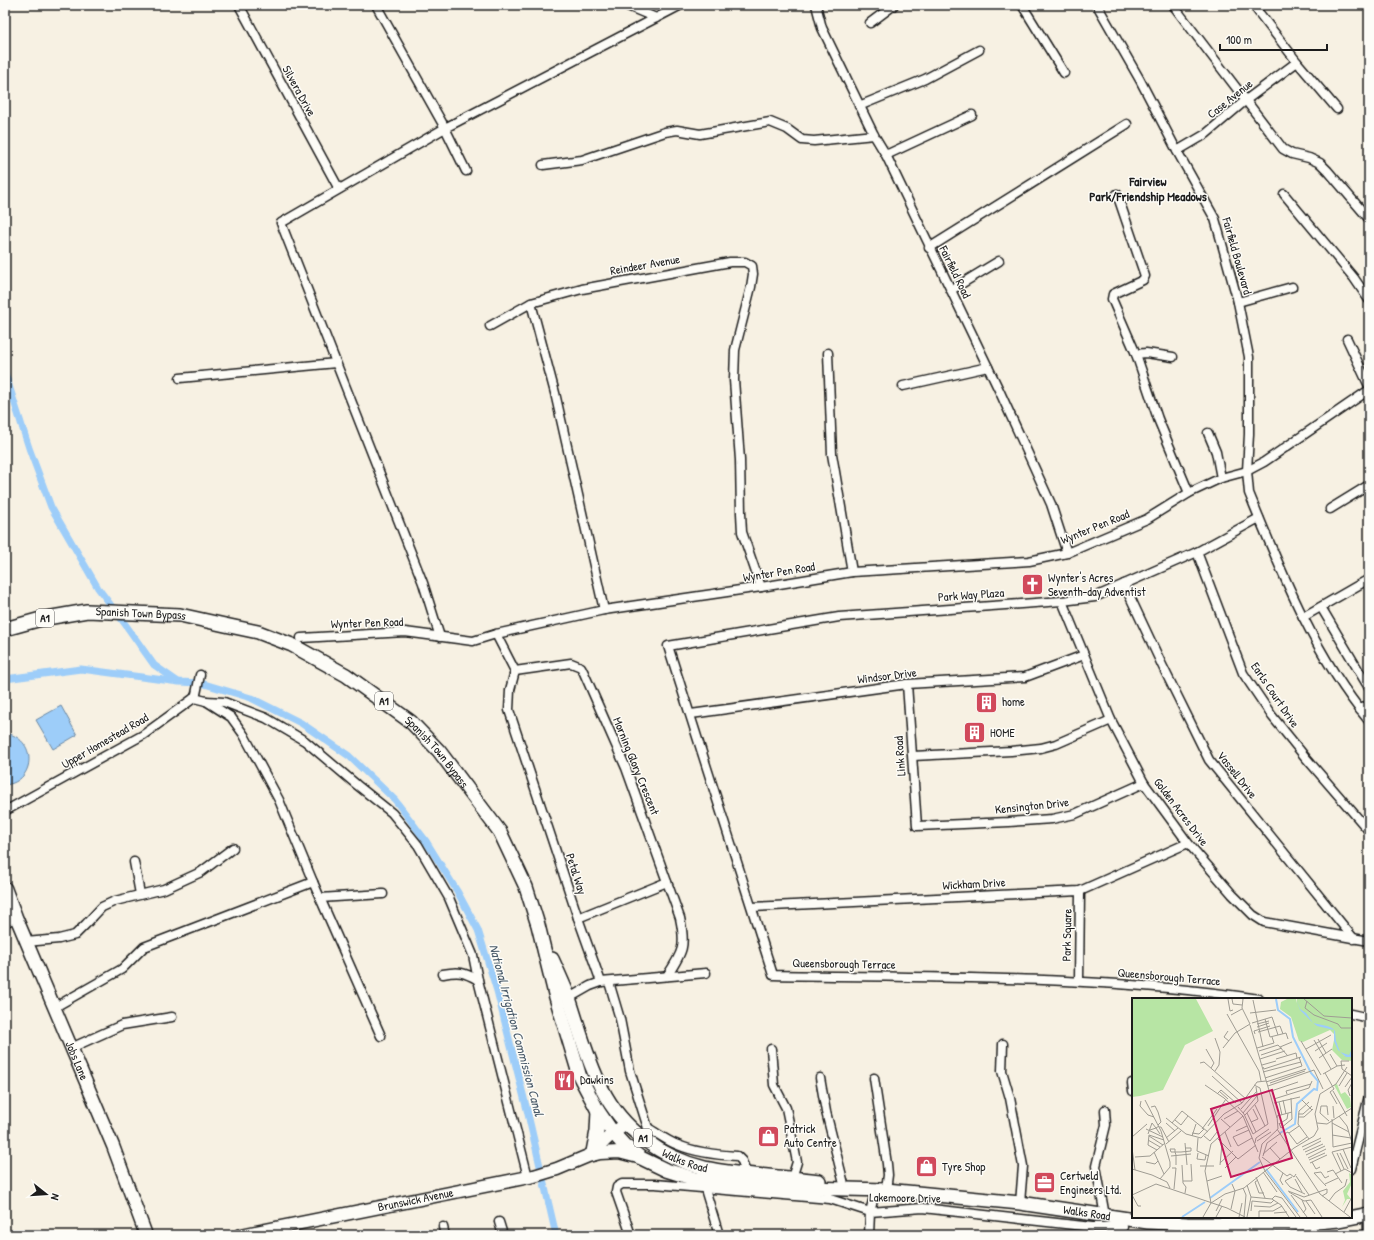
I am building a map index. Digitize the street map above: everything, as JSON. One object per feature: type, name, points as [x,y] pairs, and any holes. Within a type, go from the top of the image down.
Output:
[{"type":"main road","name":"Spanish Town Bypass","points":[[5,629],[41,619],[87,611],[180,615],[258,632],[292,645],[346,675],[378,697],[410,722],[439,751],[500,832],[526,887],[538,925],[555,994],[580,1077],[598,1111],[613,1133]]},
{"type":"main road","name":"Jobs Lane","points":[[5,888],[26,942],[113,1146],[146,1235]]},
{"type":"main road","name":"Walks Road","points":[[538,925],[569,998],[582,1041],[601,1088],[610,1105],[626,1124],[646,1134],[664,1152],[703,1167],[725,1171],[881,1189],[1020,1203],[1105,1216],[1123,1227],[1147,1219],[1187,1221],[1206,1230],[1285,1221],[1339,1219]]},
{"type":"main road","points":[[590,1154],[597,1131],[598,1111]]},
{"type":"main road","name":"Brunswick Avenue","points":[[241,1235],[531,1176],[557,1169],[590,1154],[613,1133],[626,1124]]},
{"type":"main road","name":"Walks Road","points":[[613,1133],[624,1145],[641,1158],[666,1170],[695,1180],[766,1187],[881,1189]]},
{"type":"main road","name":"Brunswick Avenue","points":[[590,1154],[619,1152],[641,1158]]},
{"type":"main road","name":"Walks Road","points":[[1352,1217],[1368,1214]]},
{"type":"street","name":"Silvera Drive","points":[[239,5],[339,189]]},
{"type":"street","points":[[376,5],[445,128],[466,171]]},
{"type":"street","points":[[624,5],[656,18]]},
{"type":"street","points":[[440,637],[423,583],[281,223],[445,128],[681,5]]},
{"type":"street","name":"Fairfield Road","points":[[816,5],[822,28],[859,106],[886,155],[1052,504],[1067,553]]},
{"type":"street","points":[[870,23],[894,5]]},
{"type":"street","points":[[1022,5],[1064,73]]},
{"type":"street","points":[[1173,5],[1283,149],[1292,154],[1309,158],[1320,163],[1369,219]]},
{"type":"street","points":[[1253,5],[1297,62],[1337,109]]},
{"type":"street","name":"Fairfield Boulevard","points":[[1100,6],[1215,219],[1238,302],[1249,357],[1249,434],[1247,470],[1249,493],[1303,617],[1327,661],[1369,721]]},
{"type":"street","points":[[859,106],[925,78],[979,50]]},
{"type":"street","name":"Case Avenue","points":[[1177,151],[1206,134],[1246,100],[1297,62]]},
{"type":"street","points":[[886,155],[972,115]]},
{"type":"street","points":[[543,165],[582,160],[665,132],[677,130],[700,134],[770,122],[787,129],[802,140],[814,141],[874,135]]},
{"type":"street","points":[[930,248],[1127,124]]},
{"type":"street","points":[[1117,194],[1145,276],[1143,280],[1113,294],[1112,299],[1136,354],[1158,419],[1189,493]]},
{"type":"street","points":[[1284,194],[1349,272],[1369,300]]},
{"type":"street","points":[[951,290],[999,261]]},
{"type":"street","name":"Reindeer Avenue","points":[[532,303],[582,289],[730,262],[745,262],[752,266],[753,274],[751,287],[735,350],[734,380],[740,460],[742,532],[761,587]]},
{"type":"street","points":[[1238,302],[1292,287]]},
{"type":"street","points":[[490,326],[532,303],[555,393],[604,610]]},
{"type":"street","points":[[1347,339],[1369,386]]},
{"type":"street","points":[[828,353],[832,454],[852,572]]},
{"type":"street","points":[[1136,354],[1146,353],[1173,357]]},
{"type":"street","points":[[180,378],[336,363]]},
{"type":"street","points":[[903,386],[988,367]]},
{"type":"street","name":"Wynter Pen Road","points":[[301,638],[405,632],[473,641],[496,634],[604,610],[852,572],[1029,561],[1067,553],[1147,519],[1189,493],[1221,478],[1247,470],[1264,462],[1369,390]]},
{"type":"street","points":[[1208,433],[1216,452],[1221,478]]},
{"type":"street","points":[[1330,509],[1369,486]]},
{"type":"street","name":"Park Way Plaza","points":[[668,646],[839,617],[1062,601],[1095,597],[1197,552],[1259,518]]},
{"type":"street","name":"Earls Court Drive","points":[[1197,552],[1243,673],[1272,716],[1369,831]]},
{"type":"street","points":[[1303,617],[1369,579]]},
{"type":"street","name":"Vassell Drive","points":[[1124,584],[1209,760],[1354,939]]},
{"type":"street","name":"Golden Acres Drive","points":[[1062,601],[1111,720],[1144,783],[1188,843],[1232,894],[1253,915],[1264,922],[1369,941]]},
{"type":"street","points":[[1321,607],[1369,688]]},
{"type":"street","points":[[496,634],[516,671]]},
{"type":"street","name":"Queensborough Terrace","points":[[668,646],[773,974],[1079,980],[1208,991],[1253,998]]},
{"type":"street","name":"Windsor Drive","points":[[691,714],[907,684],[1025,677],[1084,655]]},
{"type":"street","name":"Morning Glory Crescent","points":[[516,671],[571,663],[581,668],[626,768],[680,918],[684,935],[683,946],[680,956],[667,976]]},
{"type":"street","name":"Petal Way","points":[[516,671],[510,690],[509,710],[578,918],[620,1019],[630,1071],[646,1134]]},
{"type":"street","points":[[200,675],[195,696],[206,701],[230,717],[244,735],[279,800],[313,882],[381,1036]]},
{"type":"street","name":"Link Road","points":[[907,684],[917,826]]},
{"type":"street","name":"Upper Homestead Road","points":[[5,811],[143,735],[195,696]]},
{"type":"street","points":[[206,701],[224,702],[266,718],[305,741],[392,813],[418,845],[449,898],[473,955],[478,980],[531,1176]]},
{"type":"street","points":[[1360,710],[1369,704]]},
{"type":"street","points":[[913,756],[1041,748],[1056,744],[1111,720]]},
{"type":"street","name":"Kensington Drive","points":[[917,826],[1052,819],[1075,814],[1144,783]]},
{"type":"street","name":"Wickham Drive","points":[[752,907],[1080,891],[1188,843]]},
{"type":"street","points":[[26,942],[59,939],[75,935],[102,907],[115,901],[164,888],[201,872],[233,848]]},
{"type":"street","points":[[134,862],[140,894]]},
{"type":"street","points":[[55,1007],[122,969],[144,947],[313,882]]},
{"type":"street","points":[[578,918],[667,882]]},
{"type":"street","name":"Park Square","points":[[1079,980],[1080,891]]},
{"type":"street","points":[[320,898],[384,894]]},
{"type":"street","points":[[5,923],[16,917]]},
{"type":"street","points":[[443,974],[457,972],[467,974],[478,980]]},
{"type":"street","points":[[569,998],[590,986],[605,982],[706,973]]},
{"type":"street","points":[[1352,1014],[1369,1018]]},
{"type":"street","points":[[71,1048],[122,1025],[172,1017]]},
{"type":"street","points":[[1003,1044],[1002,1071],[1010,1098],[1023,1166],[1020,1203]]},
{"type":"street","points":[[771,1050],[774,1085],[786,1108],[796,1162],[792,1178]]},
{"type":"street","points":[[820,1078],[826,1112],[844,1184]]},
{"type":"street","points":[[869,1235],[870,1212],[888,1175],[874,1078]]},
{"type":"street","points":[[1352,1164],[1369,1096]]},
{"type":"street","points":[[1105,1110],[1106,1124],[1096,1166],[1105,1216]]},
{"type":"street","name":"Lakemoore Drive","points":[[630,1235],[616,1192],[617,1187],[622,1184],[655,1184],[830,1199],[870,1212],[923,1208],[1092,1227],[1123,1227]]},
{"type":"street","points":[[705,1189],[719,1235]]},
{"type":"street","points":[[1368,1214],[1368,1235]]},
{"type":"street","points":[[499,1222],[503,1235]]},
{"type":"street","points":[[443,1227],[445,1235]]},
{"type":"water","points":[[61,706],[77,735],[53,749],[36,720]]},
{"type":"water","points":[[5,733],[16,737],[23,743],[28,751],[29,759],[28,768],[23,776],[16,782],[5,785]]},
{"type":"waterway","points":[[5,373],[29,448],[51,507],[98,588],[154,665],[177,681]]},
{"type":"waterway","name":"National Irrigation Commission Canal","points":[[5,679],[81,669],[179,682],[201,683],[251,698],[301,723],[349,756],[395,800],[426,841],[457,891],[478,930],[497,991],[556,1235]]},
{"type":"place","name":"Wynter's Acres Seventh-day Adventist","points":[[1033,585]]},
{"type":"place","name":"home","points":[[987,702]]},
{"type":"place","name":"HOME","points":[[974,733]]},
{"type":"place","name":"Dawkins","points":[[564,1080]]},
{"type":"place","name":"Patrick Auto Centre","points":[[768,1136]]},
{"type":"place","name":"Tyre Shop","points":[[926,1167]]},
{"type":"place","name":"Certweld Engineers Ltd.","points":[[1045,1183]]},
{"type":"district","name":"Fairview Park/Friendship Meadows","points":[[1148,188]]}]
